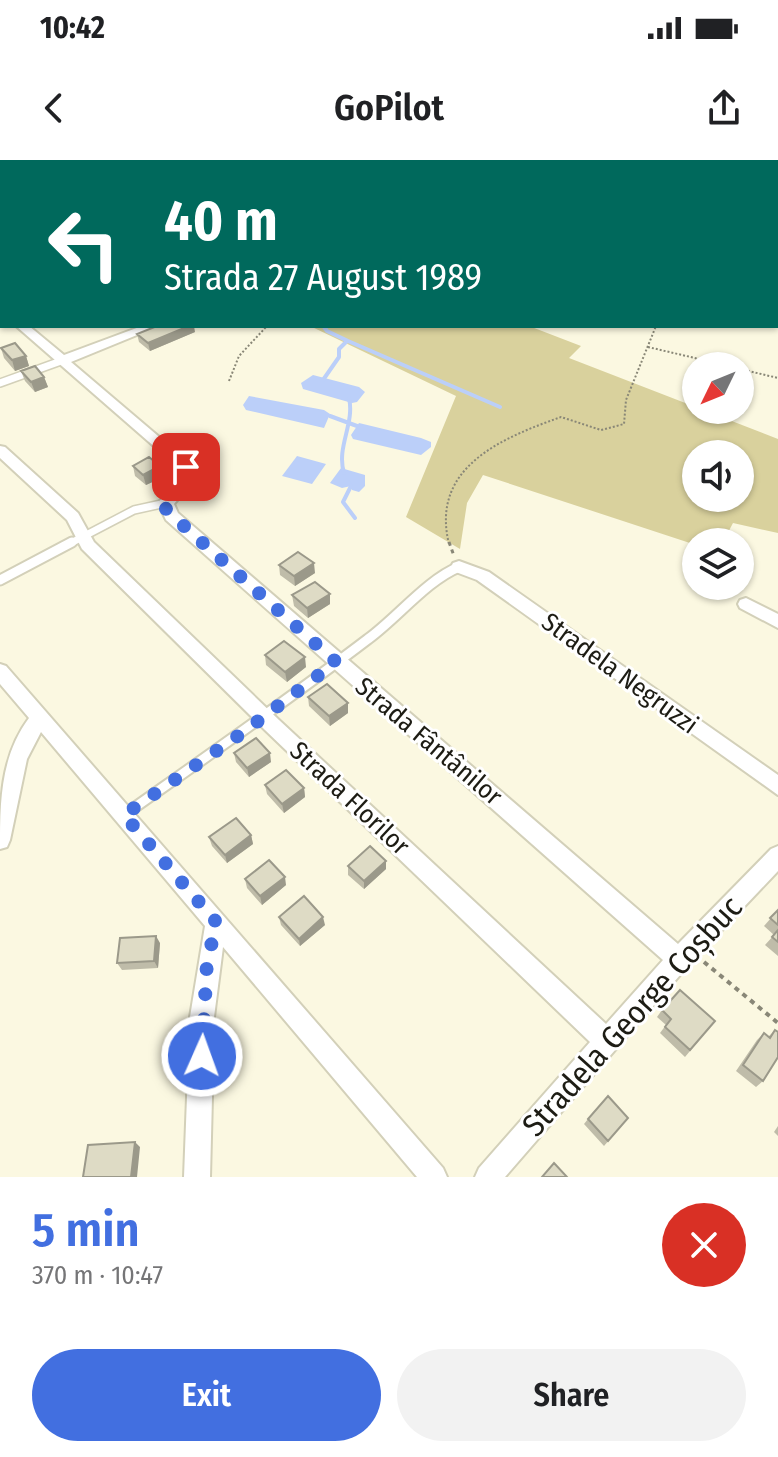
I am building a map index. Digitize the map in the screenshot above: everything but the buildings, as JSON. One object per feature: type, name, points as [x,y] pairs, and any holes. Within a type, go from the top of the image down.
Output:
[{"type":"street","points":[[24,328],[186,467],[189,473],[187,480],[166,503]]},
{"type":"street","points":[[61,361],[148,328]]},
{"type":"street","name":"Strada Florilor","points":[[0,450],[73,517],[88,545],[606,1041]]},
{"type":"street","name":"Strada Fântânilor","points":[[166,503],[171,516],[336,662],[684,954]]},
{"type":"street","name":"Stradela Negruzzi","points":[[459,567],[483,576],[778,786]]},
{"type":"street","points":[[746,604],[778,622]]},
{"type":"street","points":[[0,671],[434,1177]]},
{"type":"street","points":[[0,840],[22,745],[40,718]]},
{"type":"street","name":"Stradela George Coșbuc","points":[[488,1177],[684,954],[778,856]]},
{"type":"street","points":[[197,1177],[204,996],[207,961],[217,923]]},
{"type":"lane","points":[[0,383],[61,361]]},
{"type":"lane","points":[[0,580],[143,506],[166,503]]},
{"type":"lane","points":[[124,815],[264,716],[416,602],[444,574],[459,567]]},
{"type":"path","points":[[229,381],[239,356],[265,328]]},
{"type":"path","points":[[459,567],[445,531],[446,507],[464,468],[477,457],[561,417],[590,429],[618,428],[624,424],[626,400],[655,328]]},
{"type":"path","points":[[648,347],[682,355]]},
{"type":"path","points":[[754,372],[778,378]]},
{"type":"path","points":[[684,954],[778,1023]]},
{"type":"shaded area","points":[[314,328],[534,328],[581,346],[569,358],[682,402],[682,424],[739,424],[778,439],[778,533],[733,523],[730,528],[682,528],[682,540],[483,475],[467,503],[460,549],[406,517],[456,396]]},
{"type":"water","points":[[313,375],[359,387],[365,392],[357,402],[352,403],[303,389],[301,383]]},
{"type":"water","points":[[249,396],[324,410],[330,414],[324,428],[246,410],[243,405]]},
{"type":"water","points":[[359,423],[421,438],[431,442],[431,447],[421,455],[353,439],[351,435]]},
{"type":"water","points":[[297,456],[326,464],[312,484],[282,476]]},
{"type":"water","points":[[341,468],[365,475],[365,486],[359,492],[352,490],[351,486],[342,488],[330,483]]},
{"type":"waterway","points":[[325,328],[500,407]]},
{"type":"waterway","points":[[323,380],[339,357],[339,349],[347,341]]},
{"type":"waterway","points":[[349,398],[349,423]]},
{"type":"waterway","points":[[330,416],[349,423]]},
{"type":"waterway","points":[[344,473],[342,454],[349,423]]},
{"type":"waterway","points":[[349,423],[357,426]]},
{"type":"waterway","points":[[348,482],[351,486],[343,502],[355,518]]},
{"type":"route","points":[[186,467],[189,473],[187,480],[168,498],[166,510],[336,662],[245,731],[124,815],[217,923],[207,961],[202,1056]]}]
